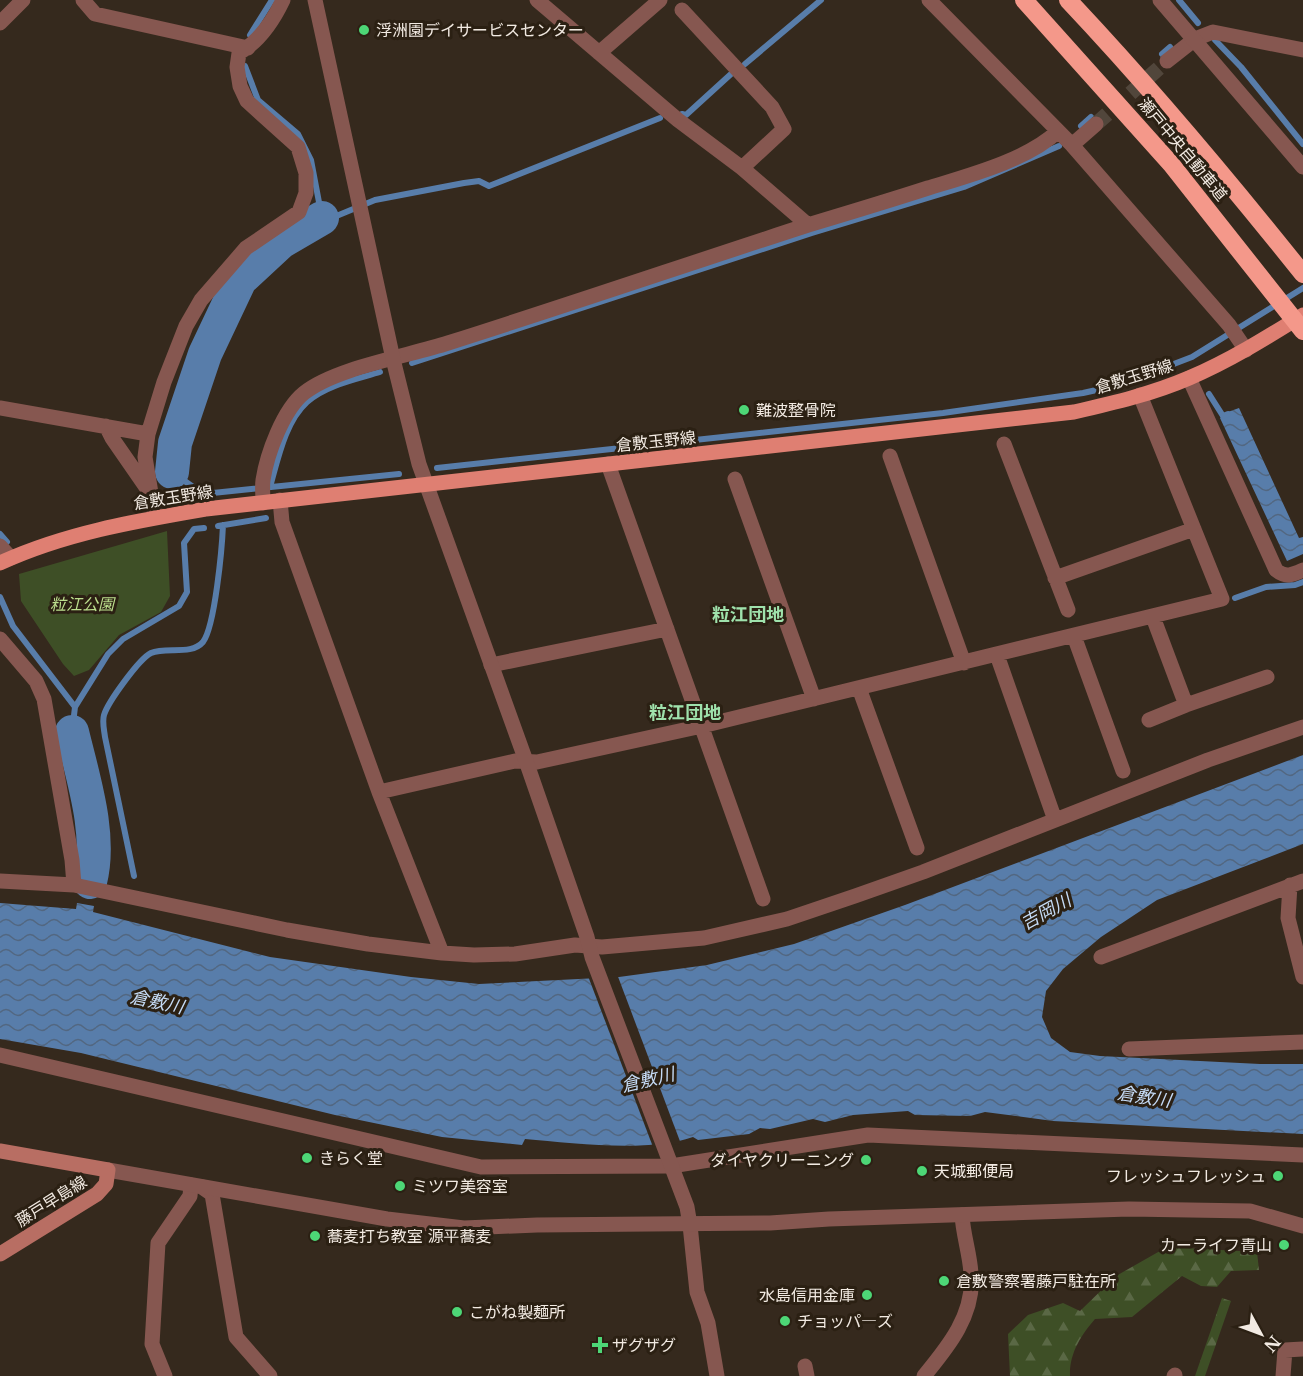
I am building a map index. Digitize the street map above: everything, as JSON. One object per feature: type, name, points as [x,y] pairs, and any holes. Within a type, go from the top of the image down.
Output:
[{"type":"highway","name":"瀬戸中央自動車道","points":[[1024,0],[1171,164],[1276,294],[1303,332]]},
{"type":"highway","name":"瀬戸中央自動車道","points":[[1068,0],[1133,69],[1195,141],[1303,274]]},
{"type":"main road","name":"倉敷玉野線","points":[[3,554],[263,492],[280,501],[1074,412],[1140,395],[1189,378],[1243,345],[1303,315]]},
{"type":"main road","name":"藤戸早島線","points":[[0,1151],[108,1170],[106,1184],[97,1194],[0,1254]]},
{"type":"street","points":[[0,23],[23,0]]},
{"type":"street","points":[[83,0],[95,14],[249,48]]},
{"type":"street","points":[[155,517],[145,457],[148,434],[164,382],[182,338],[201,300],[246,248],[299,212],[306,193],[306,173],[298,147],[247,101],[240,86],[237,67],[239,53],[249,48],[262,34],[283,0]]},
{"type":"street","points":[[315,0],[393,359],[419,464],[526,761],[591,952],[687,1207],[697,1292],[708,1323],[717,1376]]},
{"type":"street","points":[[537,0],[678,120],[742,168],[808,225]]},
{"type":"street","points":[[599,53],[660,0]]},
{"type":"street","points":[[929,0],[1072,145],[1229,325],[1243,345]]},
{"type":"street","points":[[1160,0],[1303,167]]},
{"type":"street","points":[[682,10],[772,107],[784,129],[742,168]]},
{"type":"street","points":[[1167,61],[1195,39],[1213,32],[1303,50]]},
{"type":"street","points":[[1072,145],[1096,124]]},
{"type":"street","points":[[263,492],[272,447],[285,418],[304,393],[328,380],[446,344],[808,225],[975,174],[1024,153],[1049,139],[1058,131]]},
{"type":"street","points":[[1189,378],[1276,570],[1283,575],[1291,576],[1303,570]]},
{"type":"street","points":[[379,792],[515,761],[537,762],[702,726],[1222,600],[1140,395]]},
{"type":"street","points":[[0,408],[109,432],[148,434]]},
{"type":"street","points":[[109,432],[151,495]]},
{"type":"street","points":[[1004,444],[1068,610]]},
{"type":"street","points":[[890,456],[964,663]]},
{"type":"street","points":[[608,464],[763,899]]},
{"type":"street","points":[[735,479],[814,699]]},
{"type":"street","points":[[280,501],[282,522],[379,792],[442,953]]},
{"type":"street","points":[[1055,578],[1194,529]]},
{"type":"street","points":[[1153,617],[1186,705]]},
{"type":"street","points":[[491,665],[667,629]]},
{"type":"street","points":[[1074,636],[1124,771]]},
{"type":"street","points":[[0,639],[36,681],[44,699],[72,860],[74,885]]},
{"type":"street","points":[[997,655],[1055,820]]},
{"type":"street","points":[[1149,720],[1266,677]]},
{"type":"street","points":[[859,688],[917,848]]},
{"type":"street","points":[[0,881],[74,885],[287,930],[368,944],[442,953],[516,954],[575,945],[591,952],[602,947],[704,938],[787,919],[914,875],[1208,760],[1303,727]]},
{"type":"street","points":[[1101,957],[1296,883]]},
{"type":"street","points":[[1296,883],[1288,918],[1303,977]]},
{"type":"street","points":[[1129,1049],[1303,1042]]},
{"type":"street","points":[[0,1055],[481,1167],[668,1159],[868,1135],[1303,1155]]},
{"type":"street","points":[[108,1170],[387,1219],[464,1228],[537,1225],[690,1225],[1129,1209],[1250,1211],[1303,1226]]},
{"type":"street","points":[[165,1376],[152,1344],[158,1243],[197,1186]]},
{"type":"street","points":[[197,1186],[212,1194],[236,1337],[270,1376]]},
{"type":"street","points":[[924,1376],[960,1329],[970,1301],[972,1275],[962,1215]]},
{"type":"street","points":[[1283,1376],[1285,1350],[1303,1349]]},
{"type":"green space","name":"粒江公園","points":[[167,531],[170,596],[161,612],[119,635],[89,670],[74,676],[63,664],[21,601],[19,574]]},
{"type":"green space","points":[[1167,1247],[1257,1252],[1259,1270],[1231,1271],[1217,1287],[1201,1286],[1182,1276],[1132,1317],[1095,1319],[1077,1345],[1070,1376],[1010,1376],[1008,1334],[1028,1315],[1063,1303],[1080,1311],[1116,1276]]},
{"type":"green space","points":[[1222,1298],[1231,1301],[1205,1376],[1195,1376]]},
{"type":"water","points":[[1239,408],[1299,538],[1303,537],[1303,554],[1287,561],[1220,418],[1225,413]]},
{"type":"water","points":[[1303,755],[1303,844],[1157,900],[1101,937],[1063,969],[1046,991],[1042,1017],[1051,1038],[1070,1052],[1100,1056],[1303,1064],[1303,1134],[1053,1121],[985,1112],[970,1116],[915,1115],[908,1111],[853,1115],[825,1122],[813,1119],[770,1129],[760,1128],[749,1134],[698,1140],[693,1137],[654,1145],[610,1146],[525,1139],[522,1145],[442,1137],[335,1115],[81,1053],[0,1039],[0,903],[76,909],[77,903],[94,906],[93,912],[270,957],[411,977],[479,984],[619,977],[707,965],[794,944],[905,905]]},
{"type":"pier","points":[[617,974],[681,1144],[653,1147],[588,976]]},
{"type":"waterway","points":[[250,35],[272,0]]},
{"type":"waterway","points":[[745,64],[821,0]]},
{"type":"waterway","points":[[1179,0],[1198,23]]},
{"type":"waterway","points":[[1215,40],[1241,67],[1303,144]]},
{"type":"waterway","points":[[1162,54],[1170,47]]},
{"type":"waterway","points":[[245,66],[258,100],[298,134],[311,160],[322,218],[334,217],[375,200],[479,181],[489,186],[660,118]]},
{"type":"waterway","points":[[682,114],[686,115],[731,74]]},
{"type":"waterway","points":[[1081,126],[1091,117]]},
{"type":"waterway","points":[[412,363],[812,233],[964,187],[1059,146]]},
{"type":"waterway","points":[[172,472],[175,443],[205,354],[240,280],[281,242],[322,218]]},
{"type":"waterway","points":[[437,468],[943,413],[1083,393],[1119,385],[1192,357],[1303,288]]},
{"type":"waterway","points":[[270,487],[279,453],[299,410],[323,391],[380,372]]},
{"type":"waterway","points":[[1209,394],[1223,416],[1228,414]]},
{"type":"waterway","points":[[162,440],[175,443]]},
{"type":"waterway","points":[[172,472],[203,494],[399,474]]},
{"type":"waterway","points":[[172,472],[175,499]]},
{"type":"waterway","points":[[218,526],[266,518]]},
{"type":"waterway","points":[[134,876],[105,737],[104,715],[124,681],[151,653],[192,649],[203,642],[214,604],[223,525]]},
{"type":"waterway","points":[[72,732],[75,707],[108,654],[123,639],[179,606],[187,592],[184,543],[194,529],[204,528]]},
{"type":"waterway","points":[[0,534],[7,542],[2,545]]},
{"type":"waterway","points":[[1235,598],[1266,587],[1295,585],[1303,582]]},
{"type":"waterway","points":[[0,597],[13,626],[75,707]]},
{"type":"waterway","points":[[72,732],[90,807],[94,845],[90,882]]},
{"type":"tunnel","points":[[1096,124],[1167,61]]},
{"type":"place","name":"浮洲園デイサービスセンター","points":[[364,30]]},
{"type":"place","name":"難波整骨院","points":[[744,410]]},
{"type":"place","name":"きらく堂","points":[[307,1158]]},
{"type":"place","name":"ダイヤクリーニング","points":[[866,1160]]},
{"type":"place","name":"天城郵便局","points":[[922,1171]]},
{"type":"place","name":"フレッシュフレッシュ","points":[[1278,1176]]},
{"type":"place","name":"ミツワ美容室","points":[[400,1186]]},
{"type":"place","name":"蕎麦打ち教室 源平蕎麦","points":[[315,1236]]},
{"type":"place","name":"カーライフ青山","points":[[1284,1245]]},
{"type":"place","name":"倉敷警察署藤戸駐在所","points":[[944,1281]]},
{"type":"place","name":"水島信用金庫","points":[[867,1295]]},
{"type":"place","name":"こがね製麺所","points":[[457,1312]]},
{"type":"place","name":"チョッパ―ズ","points":[[785,1321]]},
{"type":"place","name":"ザグザグ","points":[[600,1345]]},
{"type":"district","name":"粒江団地","points":[[748,615]]},
{"type":"district","name":"粒江団地","points":[[685,713]]},
{"type":"water label","name":"吉岡川","points":[[1046,912]]},
{"type":"water label","name":"倉敷川","points":[[157,1002]]},
{"type":"water label","name":"倉敷川","points":[[648,1080]]},
{"type":"water label","name":"倉敷川","points":[[1144,1097]]}]
